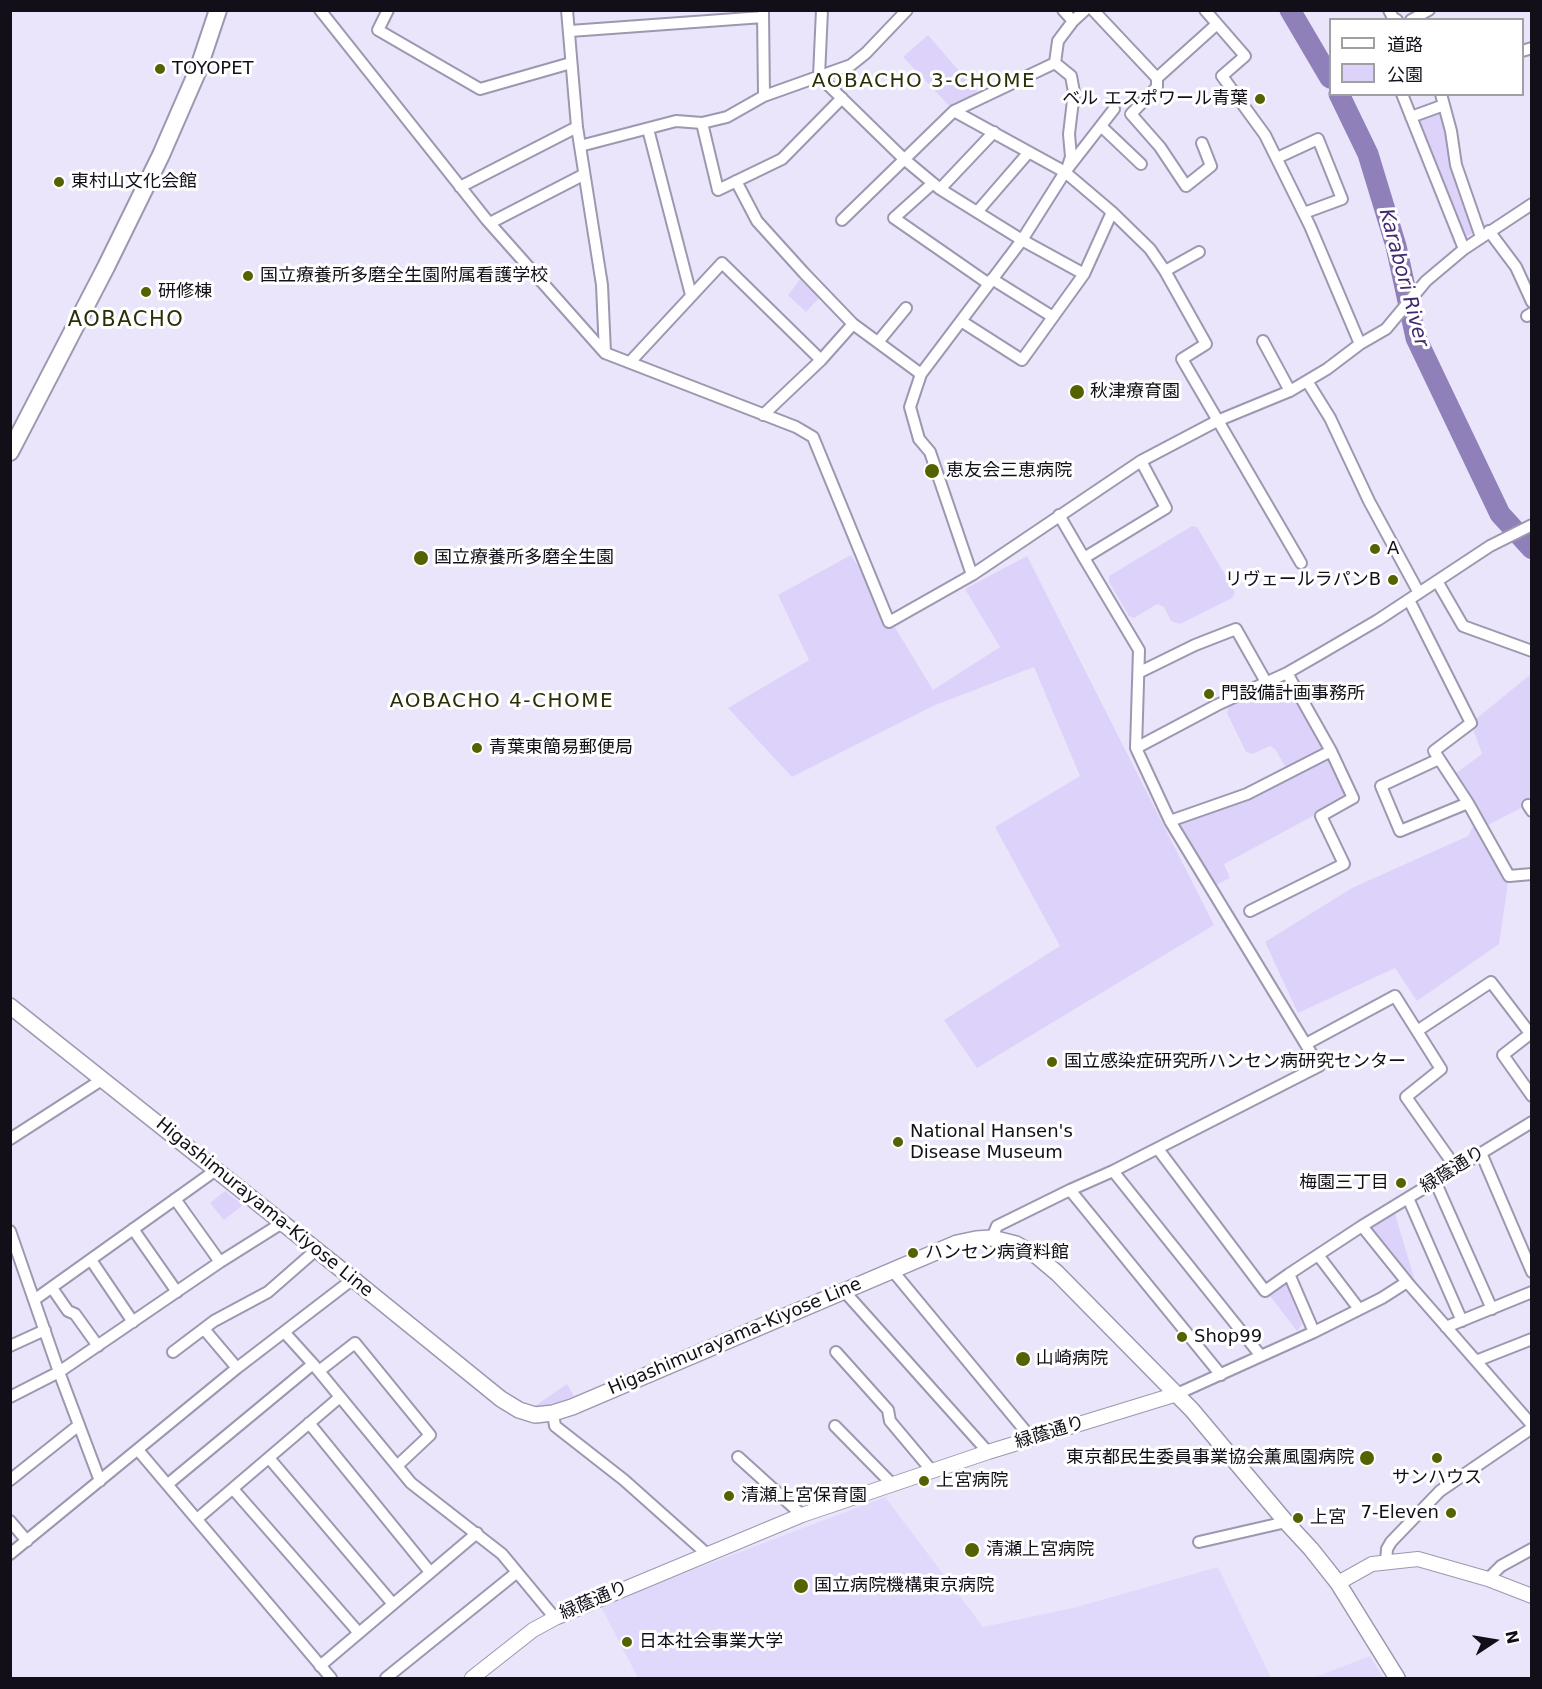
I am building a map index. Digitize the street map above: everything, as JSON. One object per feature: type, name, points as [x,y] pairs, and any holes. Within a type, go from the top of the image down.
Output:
[{"type":"main road","points":[[10,452],[14,434],[106,267],[173,129],[201,62],[219,10]]},
{"type":"main road","name":"Higashimurayama-Kiyose Line","points":[[10,1006],[353,1278],[501,1399],[519,1410],[535,1415],[553,1413],[957,1243],[992,1238],[1016,1244],[1038,1257],[1177,1394],[1311,1548],[1338,1583],[1397,1678]]},
{"type":"street","points":[[388,10],[378,30],[480,89],[571,63]]},
{"type":"street","points":[[567,10],[583,175],[602,285],[605,353]]},
{"type":"street","points":[[822,10],[819,76],[904,159],[936,186],[1022,240],[1084,274]]},
{"type":"street","points":[[580,146],[676,121],[702,123],[727,117],[764,96],[851,65],[866,53],[907,10]]},
{"type":"street","points":[[1063,10],[1073,21]]},
{"type":"street","points":[[1055,63],[1058,41],[1073,21],[1085,10]]},
{"type":"street","points":[[1093,10],[1157,78],[1157,87],[1131,114],[1160,147],[1186,186],[1210,166],[1202,143]]},
{"type":"street","points":[[1205,10],[1245,56],[1222,76],[1265,135],[1277,158],[1304,213],[1359,344]]},
{"type":"street","points":[[1415,18],[1429,10]]},
{"type":"street","points":[[324,12],[350,49],[460,188],[605,353],[796,427],[813,437],[889,622],[972,575],[1140,461],[1218,421],[1290,391],[1327,369],[1359,344],[1386,329],[1426,281],[1464,249],[1532,204]]},
{"type":"street","points":[[570,31],[696,16],[763,14],[764,96]]},
{"type":"street","points":[[1157,78],[1217,24]]},
{"type":"street","points":[[842,220],[954,111],[1055,63]]},
{"type":"street","points":[[1055,63],[1071,76],[1074,92],[1069,134],[1071,157],[1065,172]]},
{"type":"street","points":[[1403,96],[1464,249]]},
{"type":"street","points":[[702,123],[718,190],[783,159],[842,98]]},
{"type":"street","points":[[1411,117],[1443,100],[1456,165],[1485,234],[1516,267],[1532,302]]},
{"type":"street","points":[[972,575],[930,452],[920,439],[910,407],[921,374],[1022,240],[1065,172],[1114,109]]},
{"type":"street","points":[[954,111],[1065,172],[1113,212],[1150,249],[1206,344],[1182,359],[1301,563]]},
{"type":"street","points":[[1101,126],[1141,164]]},
{"type":"street","points":[[460,188],[577,127]]},
{"type":"street","points":[[648,129],[691,296]]},
{"type":"street","points":[[994,132],[936,186],[894,218],[991,282],[1053,317]]},
{"type":"street","points":[[1277,158],[1318,139],[1342,199],[1304,213]]},
{"type":"street","points":[[976,212],[1029,152]]},
{"type":"street","points":[[490,223],[583,175]]},
{"type":"street","points":[[736,181],[757,221],[772,240],[853,324],[921,374]]},
{"type":"street","points":[[961,321],[1022,360],[1084,274],[1113,212]]},
{"type":"street","points":[[1165,271],[1199,252]]},
{"type":"street","points":[[630,362],[722,263],[821,360]]},
{"type":"street","points":[[878,342],[906,308]]},
{"type":"street","points":[[762,414],[821,360],[853,324]]},
{"type":"street","points":[[1263,340],[1290,391]]},
{"type":"street","points":[[1306,381],[1330,418],[1370,501],[1419,593]]},
{"type":"street","points":[[1084,558],[1166,508],[1140,461]]},
{"type":"street","points":[[992,1238],[997,1226],[1158,1149],[1319,1066],[1170,821],[1136,748],[1139,650],[1059,515]]},
{"type":"street","points":[[1136,748],[1216,705],[1287,673],[1409,600],[1490,546],[1532,525]]},
{"type":"street","points":[[1437,581],[1463,626],[1532,651]]},
{"type":"street","points":[[1409,600],[1471,723],[1434,752],[1468,803],[1509,876],[1532,874]]},
{"type":"street","points":[[1140,672],[1195,645],[1236,629],[1266,682]]},
{"type":"street","points":[[1250,911],[1344,864],[1322,816],[1353,798],[1331,751],[1287,673]]},
{"type":"street","points":[[1170,821],[1247,794],[1331,751]]},
{"type":"street","points":[[1438,759],[1381,786],[1400,831],[1468,803]]},
{"type":"street","points":[[1417,1031],[1491,982],[1531,1035],[1503,1055],[1532,1096]]},
{"type":"street","points":[[1306,1044],[1395,996],[1441,1069],[1406,1097],[1456,1168]]},
{"type":"street","points":[[10,1139],[103,1079]]},
{"type":"street","name":"緑蔭通り","points":[[1158,1149],[1265,1291],[1362,1226],[1532,1122]]},
{"type":"street","points":[[1481,1153],[1532,1272]]},
{"type":"street","points":[[34,1300],[216,1170]]},
{"type":"street","points":[[1113,1171],[1261,1356]]},
{"type":"street","points":[[1435,1181],[1492,1309]]},
{"type":"street","points":[[1070,1190],[1221,1375]]},
{"type":"street","points":[[1408,1198],[1462,1321]]},
{"type":"street","points":[[175,1199],[220,1262]]},
{"type":"street","points":[[10,1397],[59,1372],[220,1262],[282,1223]]},
{"type":"street","points":[[1362,1226],[1407,1282],[1532,1426],[1440,1491],[1391,1542],[1387,1549],[1386,1562]]},
{"type":"street","points":[[133,1229],[177,1292]]},
{"type":"street","points":[[10,1231],[100,1481]]},
{"type":"street","points":[[173,1352],[214,1321],[268,1292],[316,1250]]},
{"type":"street","points":[[1318,1255],[1359,1309]]},
{"type":"street","points":[[91,1260],[133,1322]]},
{"type":"street","points":[[892,1270],[1032,1439]]},
{"type":"street","points":[[1289,1274],[1314,1332]]},
{"type":"street","points":[[10,1554],[237,1368],[353,1278]]},
{"type":"street","name":"緑蔭通り","points":[[472,1678],[533,1630],[555,1618],[802,1515],[988,1452],[1177,1394],[1314,1332],[1407,1282]]},
{"type":"street","points":[[52,1288],[68,1311],[75,1314],[98,1346]]},
{"type":"street","points":[[844,1291],[988,1452]]},
{"type":"street","points":[[1446,1327],[1532,1292]]},
{"type":"street","points":[[204,1329],[237,1368]]},
{"type":"street","points":[[10,1346],[45,1330]]},
{"type":"street","points":[[285,1333],[316,1367],[411,1483],[502,1554],[555,1618]]},
{"type":"street","points":[[1476,1361],[1532,1339]]},
{"type":"street","points":[[168,1484],[316,1367],[355,1343],[430,1435],[397,1466]]},
{"type":"street","points":[[836,1352],[888,1410],[890,1421],[932,1471]]},
{"type":"street","points":[[197,1519],[340,1397]]},
{"type":"street","points":[[553,1413],[555,1426],[624,1480],[707,1554]]},
{"type":"street","points":[[309,1423],[430,1572]]},
{"type":"street","points":[[10,1480],[79,1425]]},
{"type":"street","points":[[835,1426],[892,1484]]},
{"type":"street","points":[[138,1450],[331,1678]]},
{"type":"street","points":[[738,1457],[802,1515]]},
{"type":"street","points":[[269,1458],[393,1604]]},
{"type":"street","points":[[233,1489],[359,1633]]},
{"type":"street","points":[[10,1521],[27,1541]]},
{"type":"street","points":[[1199,1542],[1286,1522]]},
{"type":"street","points":[[320,1666],[477,1533]]},
{"type":"street","points":[[1488,1580],[1502,1566],[1532,1549]]},
{"type":"street","points":[[1338,1583],[1372,1564],[1418,1559],[1532,1596]]},
{"type":"street","points":[[386,1678],[516,1573]]},
{"type":"shaded area","name":"国立病院機構東京病院","points":[[885,1497],[983,1627],[1073,1608],[1218,1567],[1271,1678],[638,1678],[600,1605]]},
{"type":"shaded area","points":[[1370,1656],[1383,1678],[1313,1678]]},
{"type":"green space","points":[[928,35],[980,95],[954,111],[903,57]]},
{"type":"green space","points":[[1439,111],[1444,114],[1474,228],[1473,233],[1463,239],[1416,123],[1418,118]]},
{"type":"green space","points":[[801,278],[820,297],[806,312],[788,295]]},
{"type":"green space","points":[[1192,526],[1197,527],[1235,592],[1232,598],[1180,624],[1171,621],[1164,607],[1157,604],[1134,618],[1129,616],[1109,582],[1109,576]]},
{"type":"green space","points":[[851,555],[933,690],[1000,647],[965,589],[1027,556],[1214,925],[977,1068],[944,1020],[1060,946],[995,827],[1080,776],[1034,667],[933,706],[792,777],[728,708],[809,660],[778,595]]},
{"type":"green space","points":[[1531,674],[1531,803],[1482,828],[1509,876],[1499,944],[1417,1001],[1395,968],[1298,1013],[1265,942],[1352,888],[1468,836],[1477,819],[1451,777],[1482,754],[1471,723]]},
{"type":"green space","points":[[1278,681],[1287,683],[1323,746],[1320,753],[1289,768],[1285,766],[1275,749],[1270,746],[1252,754],[1246,752],[1227,713],[1229,706]]},
{"type":"green space","points":[[1329,756],[1348,797],[1224,864],[1230,878],[1214,886],[1175,819]]},
{"type":"green space","points":[[225,1191],[243,1205],[224,1220],[210,1203]]},
{"type":"green space","points":[[1393,1207],[1420,1298],[1362,1226]]},
{"type":"green space","points":[[1286,1284],[1302,1324],[1297,1331],[1270,1296]]},
{"type":"green space","points":[[567,1384],[574,1396],[561,1402],[535,1406]]},
{"type":"waterway","name":"Karabori River","points":[[1290,10],[1329,76]]},
{"type":"waterway","name":"Karabori River","points":[[1340,96],[1368,154],[1396,246],[1416,338],[1500,514],[1532,549]]},
{"type":"place","name":"TOYOPET","points":[[160,69]]},
{"type":"place","name":"ベル エスポワール青葉","points":[[1260,99]]},
{"type":"place","name":"東村山文化会館","points":[[59,182]]},
{"type":"place","name":"国立療養所多磨全生園附属看護学校","points":[[248,276]]},
{"type":"place","name":"研修棟","points":[[146,292]]},
{"type":"place","name":"秋津療育園","points":[[1077,392]]},
{"type":"place","name":"恵友会三恵病院","points":[[932,471]]},
{"type":"place","name":"A","points":[[1375,549]]},
{"type":"place","name":"国立療養所多磨全生園","points":[[421,558]]},
{"type":"place","name":"リヴェールラパンB","points":[[1393,580]]},
{"type":"place","name":"門設備計画事務所","points":[[1209,694]]},
{"type":"place","name":"青葉東簡易郵便局","points":[[477,748]]},
{"type":"place","name":"国立感染症研究所ハンセン病研究センター","points":[[1052,1062]]},
{"type":"place","name":"National Hansen's Disease Museum","points":[[898,1142]]},
{"type":"place","name":"梅園三丁目","points":[[1401,1183]]},
{"type":"place","name":"ハンセン病資料館","points":[[913,1253]]},
{"type":"place","name":"Shop99","points":[[1182,1337]]},
{"type":"place","name":"山崎病院","points":[[1023,1359]]},
{"type":"place","name":"東京都民生委員事業協会薫風園病院","points":[[1367,1458]]},
{"type":"place","name":"サンハウス","points":[[1437,1458]]},
{"type":"place","name":"上宮病院","points":[[924,1481]]},
{"type":"place","name":"清瀬上宮保育園","points":[[729,1496]]},
{"type":"place","name":"7-Eleven","points":[[1451,1513]]},
{"type":"place","name":"上宮","points":[[1298,1518]]},
{"type":"place","name":"清瀬上宮病院","points":[[972,1550]]},
{"type":"place","name":"国立病院機構東京病院","points":[[801,1586]]},
{"type":"place","name":"日本社会事業大学","points":[[627,1642]]},
{"type":"district","name":"AOBACHO 3-CHOME","points":[[924,82]]},
{"type":"district","name":"AOBACHO","points":[[126,321]]},
{"type":"district","name":"AOBACHO 4-CHOME","points":[[502,702]]}]
